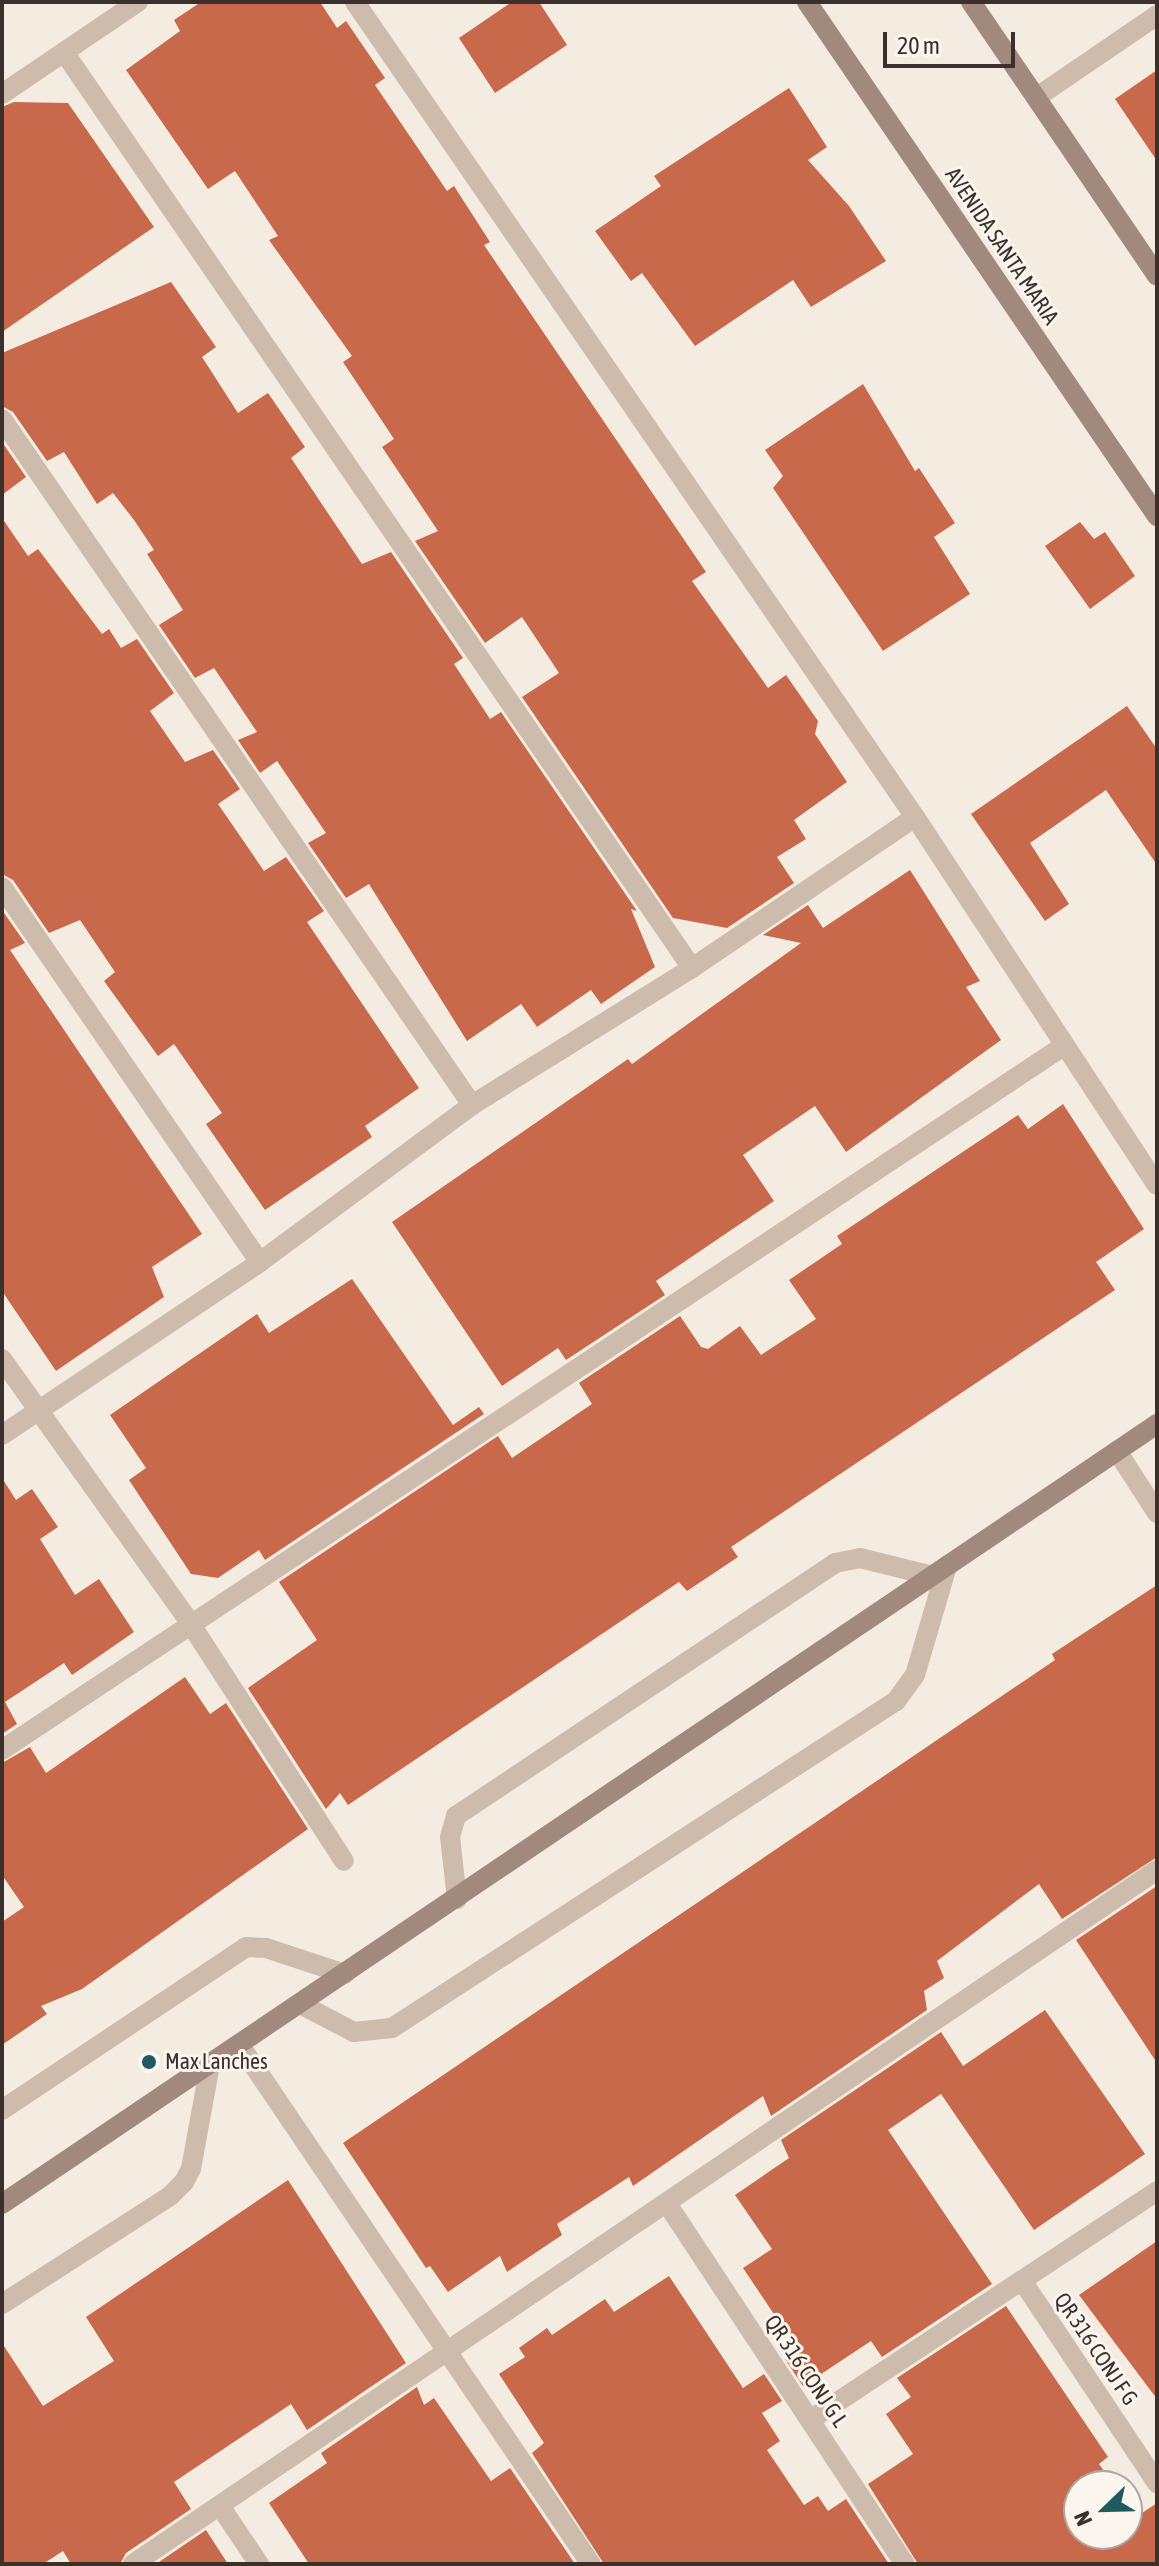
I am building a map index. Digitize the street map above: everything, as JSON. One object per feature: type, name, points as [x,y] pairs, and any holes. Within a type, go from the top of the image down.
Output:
[{"type":"street","points":[[2,94],[138,2]]},
{"type":"street","points":[[355,2],[915,817],[1062,1047],[1157,1185]]},
{"type":"street","name":"AVENIDA SANTA MARIA","points":[[807,2],[1157,516]]},
{"type":"street","points":[[971,2],[1157,276]]},
{"type":"street","points":[[1037,97],[1157,15]]},
{"type":"street","points":[[64,52],[692,968]]},
{"type":"street","points":[[2,419],[472,1105]]},
{"type":"street","points":[[2,1435],[260,1262],[472,1105],[692,968],[915,817]]},
{"type":"street","points":[[2,887],[260,1262]]},
{"type":"street","points":[[2,1750],[1062,1047]]},
{"type":"street","points":[[2,1359],[190,1623],[344,1861]]},
{"type":"street","points":[[2,2204],[1157,1424]]},
{"type":"street","points":[[1117,1451],[1157,1513]]},
{"type":"street","points":[[457,1899],[450,1837],[456,1816],[835,1563],[860,1558],[940,1571]]},
{"type":"street","points":[[300,2004],[354,2032],[392,2028],[896,1701],[915,1675],[940,1571]]},
{"type":"street","points":[[133,2564],[445,2349],[668,2205],[1157,1870]]},
{"type":"street","points":[[2,2110],[246,1947],[266,1948],[345,1974]]},
{"type":"street","points":[[239,2044],[591,2564]]},
{"type":"street","points":[[2,2304],[170,2196],[184,2182],[191,2169],[210,2064]]},
{"type":"street","points":[[810,2420],[1157,2191]]},
{"type":"street","name":"QR 316 CONJ G L","points":[[668,2205],[905,2564]]},
{"type":"street","name":"QR 316 CONJ F G","points":[[1023,2282],[1157,2483]]},
{"type":"street","points":[[220,2506],[259,2564]]},
{"type":"building","points":[[201,2],[320,2],[337,28],[346,21],[385,78],[375,85],[447,191],[454,186],[490,242],[484,245],[706,572],[692,581],[768,688],[786,675],[818,721],[815,734],[847,782],[794,820],[806,839],[777,857],[794,883],[727,928],[673,918],[522,697],[559,673],[522,617],[485,643],[415,541],[438,531],[382,447],[394,439],[343,362],[352,356],[269,240],[278,236],[235,171],[208,189],[126,70],[180,31],[174,20]]},
{"type":"building","points":[[512,2],[539,2],[567,45],[495,93],[459,38]]},
{"type":"building","points":[[1157,70],[1157,161],[1115,99]]},
{"type":"building","points":[[789,88],[827,147],[808,160],[849,206],[886,261],[811,307],[793,280],[695,346],[642,273],[631,281],[595,231],[661,186],[654,176]]},
{"type":"building","points":[[14,102],[68,103],[154,227],[2,332],[2,107]]},
{"type":"building","points":[[171,282],[216,347],[202,357],[238,413],[268,393],[305,447],[291,458],[362,564],[391,552],[463,658],[454,664],[490,719],[501,712],[637,911],[631,909],[655,967],[601,1004],[591,990],[537,1027],[521,1004],[467,1041],[369,884],[346,898],[308,843],[326,833],[277,761],[260,773],[238,740],[257,732],[214,668],[195,678],[159,625],[183,610],[147,554],[154,550],[134,520],[113,493],[97,504],[64,452],[47,461],[13,412],[2,406],[2,353]]},
{"type":"building","points":[[863,384],[915,471],[919,468],[955,523],[934,537],[970,594],[883,651],[773,488],[783,476],[765,450]]},
{"type":"building","points":[[2,442],[26,477],[2,495]]},
{"type":"building","points":[[2,518],[28,556],[38,549],[102,634],[109,629],[121,648],[137,639],[174,693],[150,711],[185,762],[213,750],[240,789],[218,804],[264,871],[286,857],[324,911],[307,922],[419,1088],[365,1126],[372,1137],[265,1210],[206,1124],[222,1113],[174,1044],[158,1056],[104,981],[115,972],[80,920],[49,933],[13,880],[2,874]]},
{"type":"building","points":[[1080,522],[1094,539],[1105,532],[1135,576],[1090,609],[1045,546]]},
{"type":"building","points":[[1127,706],[1157,749],[1157,865],[1106,790],[1030,843],[1069,904],[1045,921],[971,814]]},
{"type":"building","points":[[910,870],[980,981],[966,987],[1001,1040],[846,1152],[815,1106],[743,1155],[774,1201],[656,1281],[665,1295],[566,1360],[558,1348],[502,1386],[392,1222],[628,1059],[632,1064],[801,943],[763,935],[808,905],[823,928]]},
{"type":"building","points":[[2,910],[25,943],[10,950],[202,1234],[152,1267],[164,1297],[56,1371],[2,1291]]},
{"type":"building","points":[[1063,1104],[1144,1229],[1096,1262],[1115,1290],[731,1547],[738,1557],[687,1591],[679,1582],[348,1805],[340,1793],[326,1809],[248,1688],[317,1640],[279,1582],[498,1436],[512,1458],[592,1404],[579,1383],[680,1316],[701,1347],[708,1349],[740,1326],[761,1355],[816,1319],[789,1280],[842,1244],[837,1236],[1018,1115],[1028,1129]]},
{"type":"building","points":[[352,1279],[453,1425],[479,1407],[484,1414],[265,1560],[259,1550],[218,1578],[191,1574],[129,1480],[146,1468],[110,1415],[257,1314],[269,1333]]},
{"type":"building","points":[[2,1478],[16,1500],[32,1489],[58,1527],[40,1539],[75,1595],[99,1579],[134,1632],[72,1675],[64,1663],[5,1702],[17,1724],[2,1734]]},
{"type":"building","points":[[1157,1585],[1157,1857],[1062,1919],[1039,1884],[937,1961],[944,1978],[924,1991],[927,2010],[771,2116],[763,2096],[633,2186],[629,2177],[557,2224],[562,2235],[507,2272],[500,2256],[448,2292],[430,2266],[426,2268],[343,2143],[1055,1660],[1052,1654]]},
{"type":"building","points":[[185,1677],[210,1714],[226,1703],[308,1829],[82,1989],[41,2006],[47,2014],[2,2045],[2,1922],[24,1907],[2,1875],[2,1763],[30,1747],[46,1773]]},
{"type":"building","points":[[1157,1886],[1157,2063],[1076,1940]]},
{"type":"building","points":[[1045,2010],[1145,2154],[1034,2230],[941,2094],[888,2130],[992,2284],[882,2357],[871,2341],[803,2386],[785,2359],[798,2350],[743,2268],[772,2249],[735,2195],[789,2158],[781,2140],[941,2032],[963,2066]]},
{"type":"building","points":[[288,2180],[406,2363],[307,2430],[291,2404],[174,2482],[191,2509],[126,2553],[120,2564],[71,2564],[63,2551],[43,2564],[2,2564],[2,2343],[43,2406],[114,2361],[86,2317]]},
{"type":"building","points":[[1157,2241],[1157,2399],[1079,2295]]},
{"type":"building","points":[[669,2276],[743,2388],[764,2374],[782,2401],[762,2413],[780,2441],[767,2450],[804,2505],[818,2496],[828,2511],[846,2499],[889,2564],[604,2564],[532,2453],[544,2443],[499,2374],[525,2357],[519,2348],[547,2328],[552,2335],[605,2299],[614,2312]]},
{"type":"building","points":[[1006,2306],[1108,2457],[1099,2464],[1103,2470],[1063,2470],[1063,2550],[1143,2550],[1143,2512],[1157,2503],[1157,2564],[918,2564],[868,2484],[913,2454],[886,2414],[911,2397],[897,2378]]},
{"type":"building","points":[[417,2387],[424,2405],[434,2398],[491,2481],[510,2468],[575,2564],[309,2564],[269,2503],[327,2463],[321,2453]]},
{"type":"building","points":[[206,2530],[228,2564],[156,2564]]},
{"type":"place","name":"Max Lanches","points":[[149,2062]]}]
